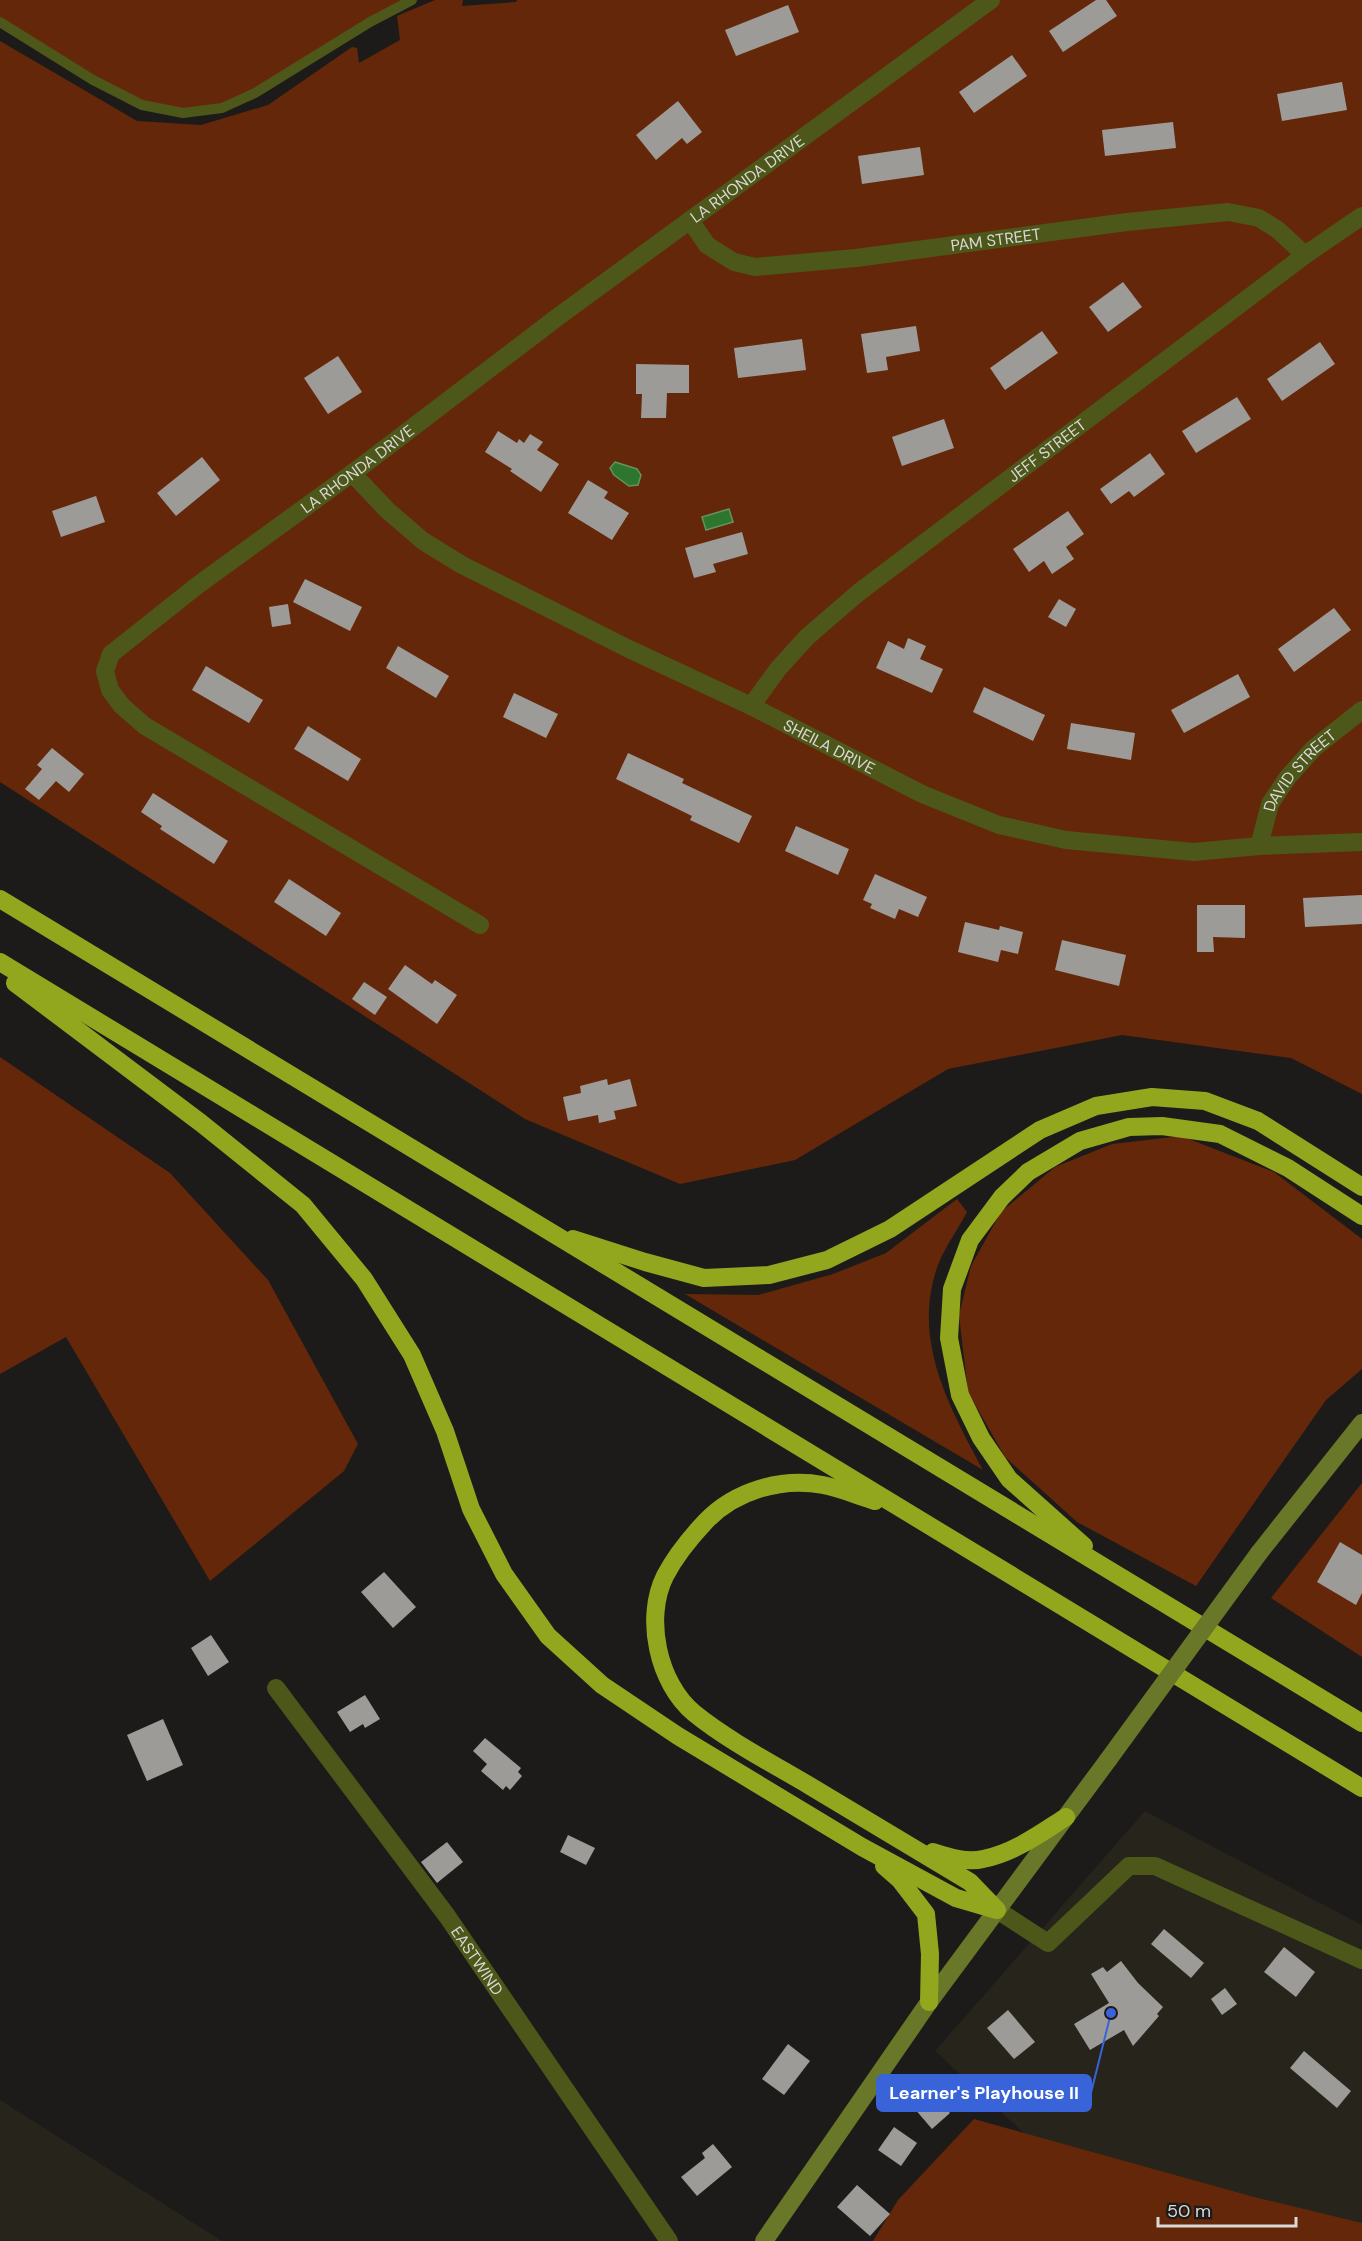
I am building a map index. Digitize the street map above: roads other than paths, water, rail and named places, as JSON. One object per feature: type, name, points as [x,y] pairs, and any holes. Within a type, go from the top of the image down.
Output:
[{"type":"highway","points":[[0,900],[1362,1724]]},
{"type":"highway","points":[[0,962],[1362,1788]]},
{"type":"highway","points":[[0,971],[201,1123],[303,1205],[364,1279],[412,1355],[445,1431],[471,1509],[504,1574],[548,1636],[602,1685],[678,1736],[862,1846],[956,1898],[998,1910]]},
{"type":"highway","points":[[543,1229],[645,1262],[704,1278],[769,1275],[827,1260],[890,1229],[1040,1130],[1096,1106],[1152,1096],[1205,1101],[1258,1121],[1362,1187]]},
{"type":"highway","points":[[1116,1575],[1009,1479],[981,1438],[960,1395],[949,1338],[952,1289],[970,1240],[1002,1197],[1028,1172],[1080,1141],[1129,1126],[1162,1126],[1220,1134],[1288,1168],[1362,1216]]},
{"type":"highway","points":[[903,1510],[823,1485],[780,1482],[743,1495],[711,1516],[686,1543],[664,1578],[655,1613],[657,1650],[672,1687],[693,1713],[746,1748],[970,1882],[998,1910]]},
{"type":"highway","points":[[907,1844],[952,1858],[982,1860],[1027,1843],[1066,1817]]},
{"type":"highway","points":[[862,1846],[900,1880],[926,1914],[930,1954],[929,2002]]},
{"type":"main road","points":[[764,2241],[929,2002],[1259,1552],[1362,1423]]},
{"type":"street","name":"LA RHONDA DRIVE","points":[[480,925],[153,732],[122,706],[110,690],[105,671],[111,654],[198,585],[352,473],[559,316],[991,0]]},
{"type":"street","name":"PAM STREET","points":[[690,220],[707,245],[734,262],[755,267],[856,258],[1128,222],[1228,212],[1259,218],[1278,230],[1305,255]]},
{"type":"street","name":"JEFF STREET","points":[[750,706],[777,669],[807,637],[858,592],[1305,255],[1362,216]]},
{"type":"street","name":"SHEILA DRIVE","points":[[352,473],[405,526],[423,541],[462,565],[629,649],[750,706],[922,794],[999,825],[1066,840],[1194,852],[1258,846],[1362,842]]},
{"type":"street","name":"DAVID STREET","points":[[1258,846],[1270,804],[1288,777],[1314,748],[1362,710]]},
{"type":"street","name":"EASTWIND","points":[[276,1688],[447,1916],[669,2241]]},
{"type":"street","points":[[998,1910],[1048,1943],[1129,1866],[1155,1866],[1362,1960]]},
{"type":"lane","points":[[0,22],[93,80],[142,105],[183,113],[222,108],[255,93],[370,22],[412,0]]},
{"type":"place","name":"Learner's Playhouse II","points":[[1111,2013]]}]
